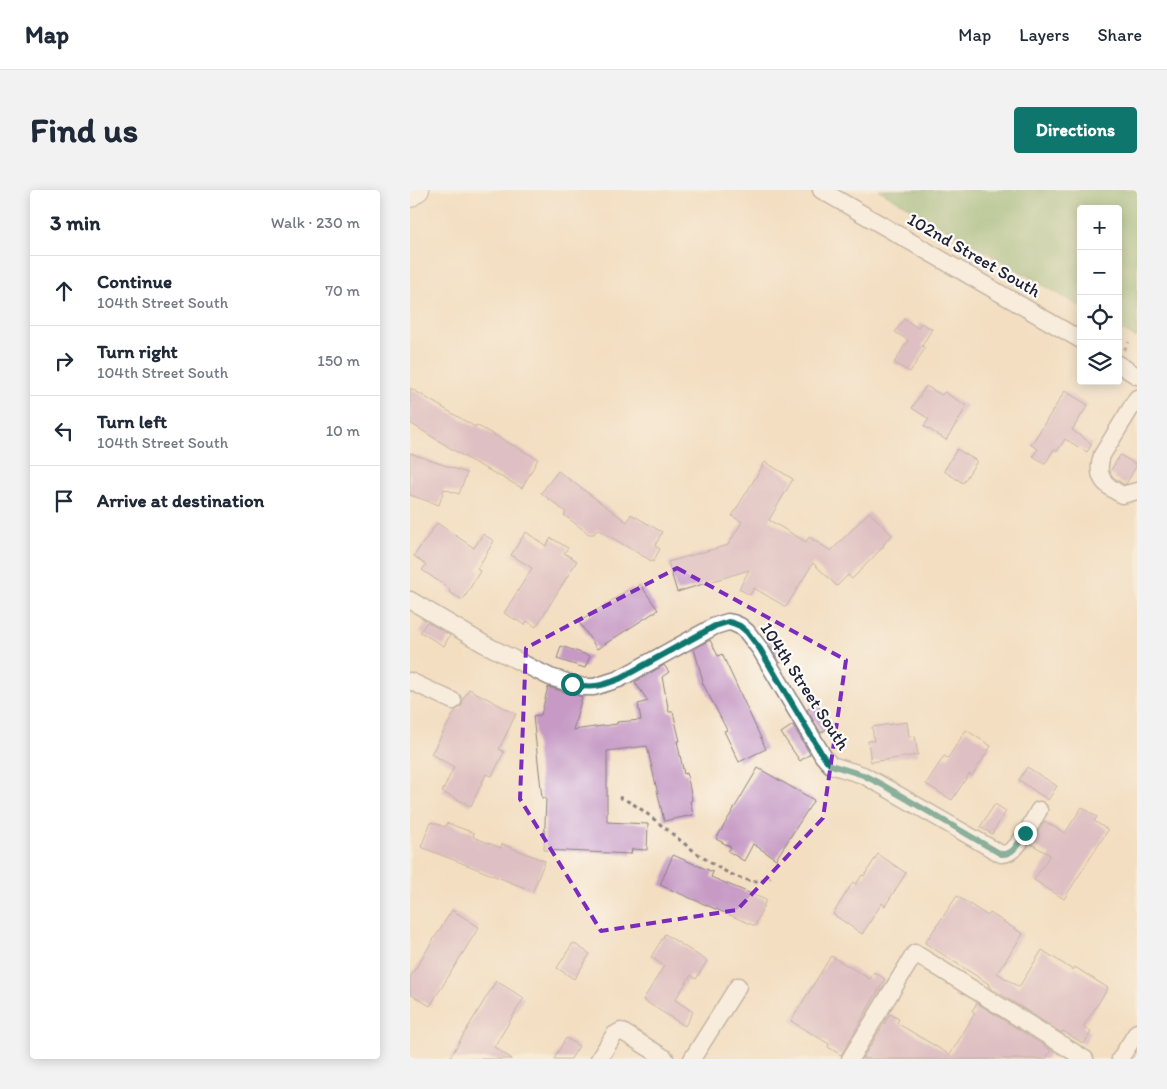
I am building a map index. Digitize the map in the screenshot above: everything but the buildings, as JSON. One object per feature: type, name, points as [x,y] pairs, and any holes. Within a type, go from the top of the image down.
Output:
[{"type":"main road","points":[[410,197],[419,190]]},
{"type":"street","name":"102nd Street South","points":[[821,190],[1077,338]]},
{"type":"street","points":[[1122,367],[1137,376]]},
{"type":"street","points":[[1137,398],[1102,455],[1099,464],[1100,475],[1105,484],[1111,489],[1122,495],[1137,491]]},
{"type":"street","name":"104th Street South","points":[[410,600],[484,644],[550,677],[582,687],[594,687],[613,682],[715,626],[728,622],[737,624],[747,632],[760,649],[823,756],[831,765],[863,775],[881,784],[1001,854],[1007,854],[1014,850],[1039,810]]},
{"type":"street","points":[[410,681],[453,701]]},
{"type":"street","points":[[850,1059],[915,953],[1085,1059]]},
{"type":"street","points":[[692,1059],[738,986]]},
{"type":"street","points":[[598,1059],[614,1035],[621,1031],[665,1058]]},
{"type":"street","points":[[1120,1059],[1137,1032]]},
{"type":"path","points":[[618,797],[634,804],[688,847],[726,871],[755,882],[767,880],[771,877]]},
{"type":"highlighted area","points":[[677,568],[846,660],[823,818],[737,910],[601,931],[520,799],[526,648]]},
{"type":"green space","points":[[879,190],[1137,190],[1137,337],[1122,330],[1122,205],[1077,205],[1077,305]]},
{"type":"route","points":[[572,684],[582,687],[606,684],[619,679],[715,626],[728,622],[737,624],[747,632],[760,649],[822,751],[826,761],[831,765],[863,775],[881,784],[1001,854],[1007,854],[1014,850],[1025,833]]}]
